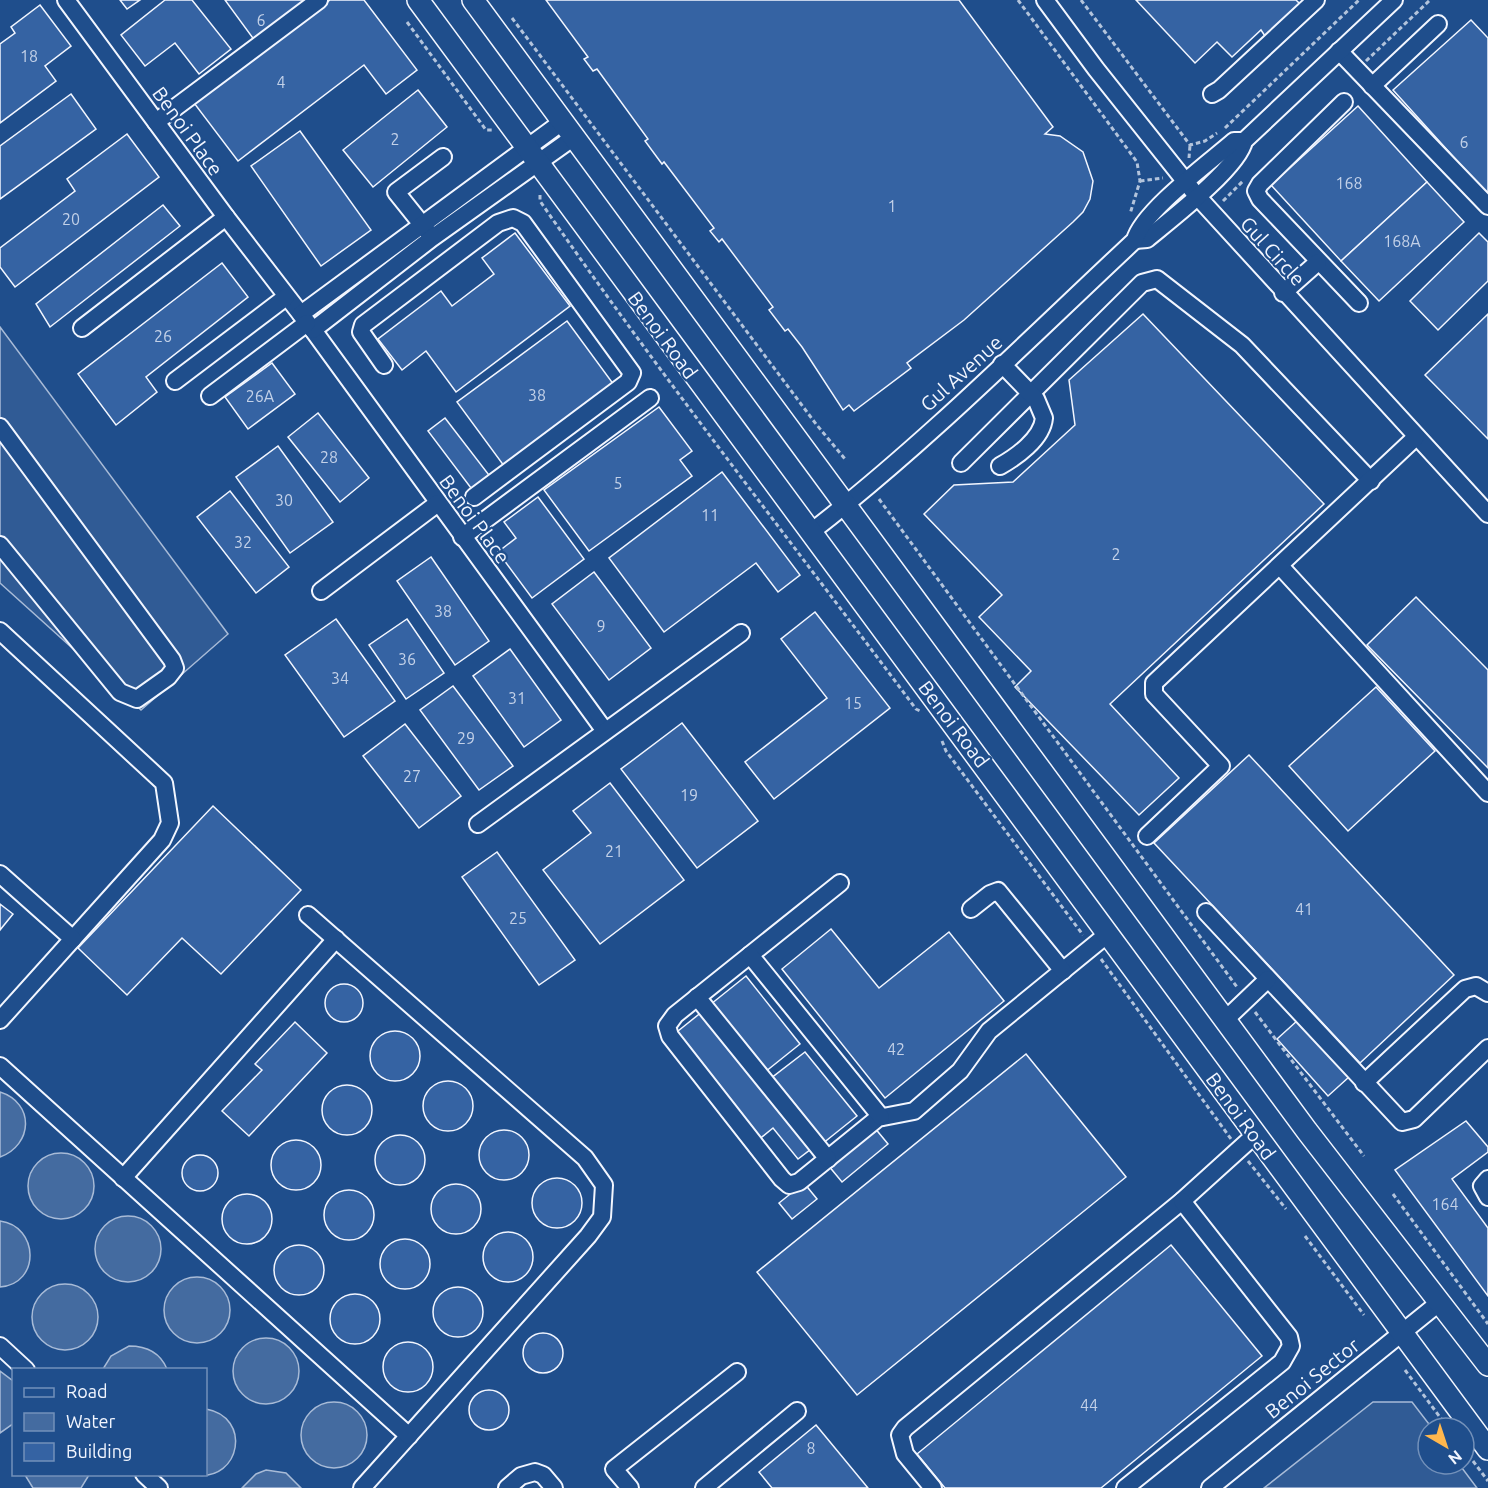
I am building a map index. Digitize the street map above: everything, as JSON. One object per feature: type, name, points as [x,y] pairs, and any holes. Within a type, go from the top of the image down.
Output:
[{"type":"main road","name":"Benoi Road","points":[[418,0],[1109,933],[1247,1142],[1402,1333],[1488,1449]]},
{"type":"main road","points":[[473,0],[1307,1131],[1488,1365]]},
{"type":"street","name":"Benoi Place","points":[[66,0],[226,217],[307,322],[605,731]]},
{"type":"street","points":[[156,122],[319,0]]},
{"type":"street","name":"Gul Circle","points":[[1046,0],[1185,183],[1282,293],[1488,514]]},
{"type":"street","points":[[1212,94],[1316,0]]},
{"type":"street","name":"Gul Avenue","points":[[1135,240],[1147,239],[1197,196],[1242,152],[1244,141],[1386,3]]},
{"type":"street","points":[[1372,86],[1437,24]]},
{"type":"street","points":[[1339,51],[1488,206]]},
{"type":"street","points":[[1344,102],[1260,184],[1256,191],[1260,199],[1359,303]]},
{"type":"street","points":[[210,396],[307,322],[403,239],[427,231],[568,130]]},
{"type":"street","name":"Gul Avenue","points":[[811,532],[845,506],[1135,240],[1138,228],[1185,183],[1234,141],[1244,141]]},
{"type":"street","points":[[427,231],[396,192],[443,157]]},
{"type":"street","points":[[82,328],[226,217]]},
{"type":"street","points":[[384,365],[361,332],[363,325],[498,224],[513,218],[524,223],[632,373],[628,382],[474,497]]},
{"type":"street","points":[[307,322],[413,252],[427,231]]},
{"type":"street","points":[[403,239],[431,275]]},
{"type":"street","points":[[1282,293],[1318,262]]},
{"type":"street","points":[[961,463],[1142,283],[1157,279],[1242,345],[1371,481]]},
{"type":"street","points":[[175,381],[286,297]]},
{"type":"street","points":[[1000,466],[1012,460],[1030,443],[1043,423],[1040,405],[1002,364]]},
{"type":"street","points":[[462,537],[650,398]]},
{"type":"street","points":[[0,427],[172,660],[175,668],[168,677],[137,699],[120,692],[0,545]]},
{"type":"street","points":[[1147,836],[1221,766],[1157,698],[1152,689],[1154,683],[1416,438]]},
{"type":"street","points":[[321,591],[438,503]]},
{"type":"street","points":[[1280,566],[1488,793]]},
{"type":"street","points":[[0,631],[164,783],[170,824],[162,840],[0,1020]]},
{"type":"street","points":[[478,824],[741,633]]},
{"type":"street","points":[[0,874],[73,939]]},
{"type":"street","points":[[840,883],[697,997],[670,1020],[668,1026],[670,1036],[789,1185],[795,1184],[881,1117],[914,1111],[960,1071],[989,1031],[1109,933]]},
{"type":"street","points":[[970,909],[990,894],[998,891],[1063,971]]},
{"type":"street","points":[[1206,912],[1398,1119],[1411,1121],[1488,1048]]},
{"type":"street","points":[[308,915],[585,1158],[604,1185],[602,1217],[595,1227],[362,1488]]},
{"type":"street","points":[[123,1178],[336,939]]},
{"type":"street","points":[[750,955],[881,1117]]},
{"type":"street","points":[[1226,1019],[1268,979]]},
{"type":"street","points":[[1364,1083],[1465,990],[1476,986],[1488,993]]},
{"type":"street","points":[[697,997],[828,1159]]},
{"type":"street","points":[[0,1066],[409,1436]]},
{"type":"street","points":[[933,1488],[905,1454],[900,1435],[905,1428],[1182,1202],[1247,1142]]},
{"type":"street","points":[[1488,1179],[1482,1186],[1488,1197]]},
{"type":"street","points":[[1125,1488],[1282,1362],[1291,1346],[1289,1337],[1182,1202]]},
{"type":"street","name":"Benoi Sector","points":[[1210,1488],[1440,1302]]},
{"type":"street","points":[[0,1346],[24,1368]]},
{"type":"street","points":[[630,1488],[614,1469],[737,1372]]},
{"type":"street","points":[[714,1485],[797,1411]]},
{"type":"street","points":[[507,1488],[521,1476],[535,1472],[543,1475],[554,1488]]},
{"type":"street","points":[[146,1476],[159,1488]]},
{"type":"path","points":[[1018,0],[1137,162],[1140,181],[1127,230],[1135,240]]},
{"type":"path","points":[[512,18],[816,424],[845,459]]},
{"type":"path","points":[[407,22],[486,130],[499,132]]},
{"type":"path","points":[[540,192],[540,201],[748,488],[916,709],[928,715]]},
{"type":"path","points":[[879,499],[1246,1000],[1364,1156]]},
{"type":"path","points":[[939,732],[946,751],[1092,947],[1247,1142],[1286,1209]]},
{"type":"path","points":[[1393,1194],[1488,1324]]},
{"type":"path","points":[[1305,1236],[1364,1315]]},
{"type":"path","points":[[1405,1370],[1439,1416]]},
{"type":"path","points":[[1476,1465],[1488,1481]]},
{"type":"shaded area","points":[[0,327],[228,634],[141,710],[0,583]]},
{"type":"shaded area","points":[[1373,1402],[1412,1402],[1423,1416],[1416,1416],[1416,1476],[1468,1476],[1477,1488],[1264,1488]]},
{"type":"water","points":[[0,1092],[11,1097],[19,1105],[26,1124],[19,1143],[0,1157]]},
{"type":"water","points":[[55,1153],[67,1153],[79,1158],[89,1168],[94,1186],[92,1199],[79,1214],[67,1219],[55,1219],[43,1214],[33,1204],[28,1192],[28,1180],[33,1168],[43,1158]]},
{"type":"water","points":[[128,1216],[141,1218],[156,1231],[161,1249],[159,1262],[146,1277],[128,1282],[115,1280],[100,1267],[95,1249],[97,1236],[110,1221]]},
{"type":"water","points":[[0,1221],[13,1225],[22,1233],[28,1243],[30,1255],[23,1276],[13,1284],[0,1287]]},
{"type":"water","points":[[197,1277],[210,1279],[225,1292],[230,1310],[228,1323],[215,1338],[197,1343],[184,1341],[169,1328],[164,1310],[166,1297],[179,1282]]},
{"type":"water","points":[[65,1284],[78,1286],[93,1299],[98,1317],[96,1330],[83,1345],[65,1350],[52,1348],[37,1335],[32,1317],[34,1304],[47,1289]]},
{"type":"water","points":[[260,1338],[272,1338],[284,1343],[294,1353],[299,1371],[297,1384],[284,1399],[272,1404],[260,1404],[248,1399],[238,1389],[233,1377],[233,1365],[238,1353],[248,1343]]},
{"type":"water","points":[[129,1346],[142,1347],[157,1354],[166,1368],[104,1368],[111,1356]]},
{"type":"water","points":[[0,1371],[12,1380],[12,1424],[0,1433]]},
{"type":"water","points":[[328,1402],[340,1402],[352,1407],[362,1417],[367,1435],[365,1448],[352,1463],[340,1468],[328,1468],[316,1463],[306,1453],[301,1441],[301,1429],[306,1417],[316,1407]]},
{"type":"water","points":[[207,1409],[221,1414],[230,1424],[235,1435],[235,1447],[231,1459],[223,1468],[207,1474]]},
{"type":"water","points":[[266,1470],[286,1473],[301,1488],[242,1488],[256,1474]]},
{"type":"water","points":[[26,1476],[88,1476],[81,1488],[33,1488]]},
{"type":"building","points":[[120,0],[140,0],[127,9]]},
{"type":"building","points":[[165,0],[192,0],[231,49],[199,74],[175,43],[145,66],[121,35]]},
{"type":"building","points":[[225,0],[309,0],[255,41]]},
{"type":"building","points":[[330,0],[364,0],[417,70],[386,94],[364,65],[238,161],[194,103]]},
{"type":"building","points":[[546,0],[959,0],[1053,127],[1045,134],[1060,136],[1083,152],[1093,181],[1090,199],[1083,212],[1073,222],[964,320],[907,363],[911,368],[854,411],[849,405],[843,410],[802,347],[788,329],[785,331],[769,310],[773,307],[722,239],[719,242],[710,231],[714,228],[664,162],[662,164],[645,141],[648,139],[597,69],[593,71],[584,59],[588,57]]},
{"type":"building","points":[[1136,0],[1296,0],[1300,4],[1265,36],[1261,30],[1232,57],[1217,42],[1195,63]]},
{"type":"building","points":[[40,5],[71,46],[45,66],[56,81],[0,123],[0,44],[15,33],[11,27]]},
{"type":"building","points":[[1471,20],[1488,38],[1488,195],[1393,90]]},
{"type":"building","points":[[418,90],[447,127],[373,187],[343,150]]},
{"type":"building","points":[[71,94],[96,129],[0,199],[0,146]]},
{"type":"building","points":[[1358,106],[1427,182],[1341,261],[1271,185]]},
{"type":"building","points":[[300,131],[371,230],[321,266],[251,166]]},
{"type":"building","points":[[127,134],[159,177],[15,287],[0,267],[0,248],[75,191],[67,179]]},
{"type":"building","points":[[1427,182],[1464,222],[1379,301],[1341,261]]},
{"type":"building","points":[[163,205],[180,226],[50,327],[36,304]]},
{"type":"building","points":[[515,233],[570,306],[456,392],[426,351],[402,370],[378,339],[441,291],[452,306],[494,274],[482,258]]},
{"type":"building","points":[[1479,233],[1488,242],[1488,281],[1438,330],[1410,301]]},
{"type":"building","points":[[222,263],[248,297],[146,377],[157,392],[116,425],[78,374]]},
{"type":"building","points":[[1143,314],[1324,504],[1110,704],[1179,778],[1139,815],[1015,687],[1031,671],[979,617],[1002,595],[924,514],[954,485],[1013,482],[1075,425],[1069,380]]},
{"type":"building","points":[[1488,314],[1488,439],[1425,375]]},
{"type":"building","points":[[567,321],[617,389],[507,470],[457,402]]},
{"type":"building","points":[[272,363],[295,394],[248,429],[225,397]]},
{"type":"building","points":[[659,407],[692,451],[680,460],[692,476],[589,551],[544,490]]},
{"type":"building","points":[[318,413],[369,478],[340,502],[288,437]]},
{"type":"building","points":[[445,418],[492,479],[474,492],[428,431]]},
{"type":"building","points":[[278,446],[333,522],[290,553],[236,477]]},
{"type":"building","points":[[722,472],[800,575],[778,592],[756,563],[664,632],[609,558]]},
{"type":"building","points":[[230,491],[289,567],[256,593],[197,517]]},
{"type":"building","points":[[538,497],[584,559],[532,598],[498,552],[516,538],[504,522]]},
{"type":"building","points":[[431,557],[489,641],[455,665],[397,581]]},
{"type":"building","points":[[594,572],[651,648],[609,680],[552,604]]},
{"type":"building","points":[[1416,597],[1488,670],[1488,768],[1367,645]]},
{"type":"building","points":[[815,612],[890,708],[774,799],[745,762],[827,698],[781,639]]},
{"type":"building","points":[[336,619],[395,701],[344,737],[285,655]]},
{"type":"building","points":[[407,619],[444,673],[406,699],[369,645]]},
{"type":"building","points":[[510,649],[561,720],[524,747],[473,676]]},
{"type":"building","points":[[453,686],[513,766],[479,790],[420,710]]},
{"type":"building","points":[[1376,687],[1435,751],[1348,831],[1289,766]]},
{"type":"building","points":[[682,723],[758,821],[697,868],[621,769]]},
{"type":"building","points":[[405,724],[461,796],[419,828],[363,756]]},
{"type":"building","points":[[1249,755],[1454,975],[1360,1063],[1154,843]]},
{"type":"building","points":[[610,783],[684,880],[600,944],[543,870],[591,833],[573,811]]},
{"type":"building","points":[[213,806],[301,890],[221,974],[182,938],[127,995],[78,948]]},
{"type":"building","points":[[497,852],[575,960],[539,985],[462,877]]},
{"type":"building","points":[[0,904],[13,914],[0,930]]},
{"type":"building","points":[[831,929],[879,988],[949,932],[1004,1001],[885,1098],[782,969]]},
{"type":"building","points":[[746,976],[800,1044],[765,1072],[711,1004]]},
{"type":"building","points":[[344,984],[358,989],[363,1003],[358,1017],[344,1022],[330,1017],[325,1003],[330,989]]},
{"type":"building","points":[[703,1011],[811,1149],[798,1159],[773,1128],[757,1141],[673,1035]]},
{"type":"building","points":[[1298,1020],[1349,1077],[1328,1096],[1277,1039]]},
{"type":"building","points":[[295,1022],[327,1053],[249,1136],[222,1111],[262,1070],[255,1064]]},
{"type":"building","points":[[390,1031],[400,1031],[413,1038],[420,1051],[420,1061],[413,1074],[400,1081],[390,1081],[381,1077],[374,1070],[370,1061],[370,1051],[374,1042],[381,1035]]},
{"type":"building","points":[[805,1052],[857,1116],[822,1144],[770,1079]]},
{"type":"building","points":[[1026,1054],[1126,1177],[857,1395],[757,1272]]},
{"type":"building","points":[[443,1081],[453,1081],[466,1088],[473,1101],[473,1111],[466,1124],[453,1131],[443,1131],[434,1127],[427,1120],[423,1111],[423,1101],[427,1092],[434,1085]]},
{"type":"building","points":[[342,1085],[352,1085],[365,1092],[372,1105],[372,1115],[365,1128],[352,1135],[342,1135],[333,1131],[326,1124],[322,1115],[322,1105],[326,1096],[333,1089]]},
{"type":"building","points":[[1466,1121],[1488,1147],[1488,1152],[1452,1179],[1488,1228],[1488,1296],[1395,1170]]},
{"type":"building","points":[[874,1127],[888,1144],[842,1182],[828,1165]]},
{"type":"building","points":[[499,1130],[509,1130],[522,1137],[529,1150],[529,1160],[522,1173],[509,1180],[499,1180],[490,1176],[483,1169],[479,1160],[479,1150],[483,1141],[490,1134]]},
{"type":"building","points":[[395,1135],[405,1135],[418,1142],[425,1155],[425,1165],[418,1178],[405,1185],[395,1185],[386,1181],[379,1174],[375,1165],[375,1155],[379,1146],[386,1139]]},
{"type":"building","points":[[291,1140],[301,1140],[314,1147],[321,1160],[321,1170],[314,1183],[301,1190],[291,1190],[282,1186],[275,1179],[271,1170],[271,1160],[275,1151],[282,1144]]},
{"type":"building","points":[[200,1155],[213,1160],[218,1173],[213,1186],[200,1191],[187,1186],[182,1173],[187,1160]]},
{"type":"building","points":[[552,1178],[562,1178],[575,1185],[582,1198],[582,1208],[575,1221],[562,1228],[552,1228],[543,1224],[536,1217],[532,1208],[532,1198],[536,1189],[543,1182]]},
{"type":"building","points":[[804,1183],[817,1199],[792,1219],[779,1203]]},
{"type":"building","points":[[451,1184],[461,1184],[474,1191],[481,1204],[481,1214],[474,1227],[461,1234],[451,1234],[442,1230],[435,1223],[431,1214],[431,1204],[435,1195],[442,1188]]},
{"type":"building","points":[[344,1190],[354,1190],[367,1197],[374,1210],[374,1220],[367,1233],[354,1240],[344,1240],[335,1236],[328,1229],[324,1220],[324,1210],[328,1201],[335,1194]]},
{"type":"building","points":[[242,1194],[252,1194],[265,1201],[272,1214],[272,1224],[265,1237],[252,1244],[242,1244],[233,1240],[226,1233],[222,1224],[222,1214],[226,1205],[233,1198]]},
{"type":"building","points":[[503,1232],[513,1232],[526,1239],[533,1252],[533,1262],[526,1275],[513,1282],[503,1282],[494,1278],[487,1271],[483,1262],[483,1252],[487,1243],[494,1236]]},
{"type":"building","points":[[400,1239],[410,1239],[423,1246],[430,1259],[430,1269],[423,1282],[410,1289],[400,1289],[391,1285],[384,1278],[380,1269],[380,1259],[384,1250],[391,1243]]},
{"type":"building","points":[[294,1245],[304,1245],[317,1252],[324,1265],[324,1275],[317,1288],[304,1295],[294,1295],[285,1291],[278,1284],[274,1275],[274,1265],[278,1256],[285,1249]]},
{"type":"building","points":[[1171,1245],[1262,1356],[1101,1488],[945,1488],[917,1454]]},
{"type":"building","points":[[453,1287],[463,1287],[476,1294],[483,1307],[483,1317],[476,1330],[463,1337],[453,1337],[444,1333],[437,1326],[433,1317],[433,1307],[437,1298],[444,1291]]},
{"type":"building","points":[[350,1294],[360,1294],[373,1301],[380,1314],[380,1324],[373,1337],[360,1344],[350,1344],[341,1340],[334,1333],[330,1324],[330,1314],[334,1305],[341,1298]]},
{"type":"building","points":[[543,1333],[551,1334],[557,1339],[562,1345],[562,1361],[557,1367],[551,1372],[543,1373],[535,1372],[529,1367],[524,1361],[523,1353],[524,1345],[529,1339],[535,1334]]},
{"type":"building","points":[[403,1342],[413,1342],[426,1349],[433,1362],[433,1372],[426,1385],[413,1392],[403,1392],[394,1388],[387,1381],[383,1372],[383,1362],[387,1353],[394,1346]]},
{"type":"building","points":[[489,1390],[497,1391],[503,1396],[508,1402],[508,1418],[503,1424],[497,1429],[489,1430],[481,1429],[475,1424],[470,1418],[469,1410],[470,1402],[475,1396],[481,1391]]},
{"type":"building","points":[[816,1425],[868,1488],[772,1488],[759,1472]]}]
